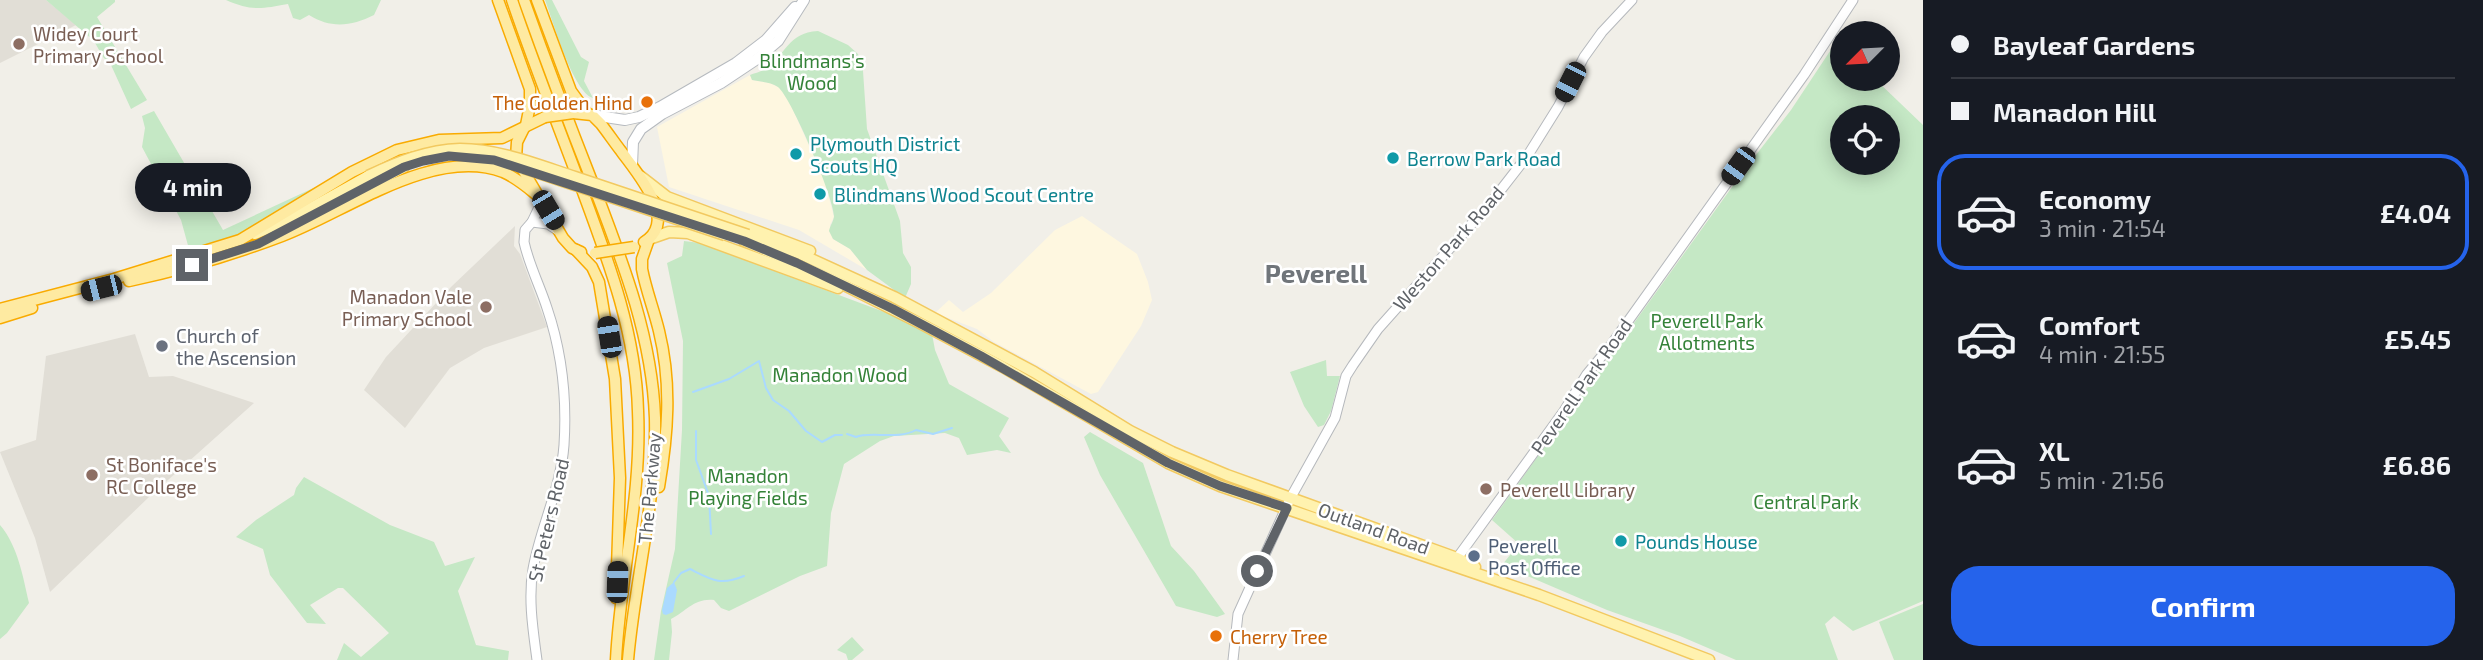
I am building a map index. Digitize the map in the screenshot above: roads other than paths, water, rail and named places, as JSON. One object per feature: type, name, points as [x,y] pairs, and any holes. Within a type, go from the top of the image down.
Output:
[{"type":"highway","points":[[498,0],[530,89],[526,125],[517,142],[516,158],[558,231],[567,244],[592,267],[599,282],[615,379],[620,478],[615,660]]},
{"type":"highway","name":"The Parkway","points":[[512,0],[604,248],[631,345],[638,408],[638,451],[615,660]]},
{"type":"highway","name":"The Parkway","points":[[524,0],[629,278],[652,379],[655,446],[653,482],[632,615],[628,660]]},
{"type":"highway","points":[[537,0],[571,91],[635,170],[657,210],[658,223],[642,259],[642,269],[660,334],[669,406],[666,448],[652,528],[644,546]]},
{"type":"highway","points":[[0,318],[240,240],[352,172],[397,150],[439,140],[496,139],[545,117],[573,113],[590,114]]},
{"type":"highway","points":[[0,309],[192,265],[258,244],[332,215],[401,182],[440,169],[474,167],[498,171],[518,180],[540,199]]},
{"type":"highway","points":[[576,250],[595,253],[634,247],[649,239]]},
{"type":"main road","points":[[590,114],[625,120],[660,107],[736,63],[766,40],[802,0]]},
{"type":"main road","points":[[802,0],[778,41],[764,54],[720,83],[645,125],[633,142],[635,170],[667,197],[819,255],[862,276],[893,303]]},
{"type":"main road","points":[[240,240],[296,216],[368,176],[414,156],[462,149],[511,157],[578,182]]},
{"type":"main road","points":[[258,244],[404,167],[423,161],[449,156],[480,157],[578,182]]},
{"type":"main road","name":"Outland Road","points":[[578,182],[746,238],[893,303],[1034,372],[1130,431],[1289,503],[1454,562],[1709,660]]},
{"type":"main road","points":[[649,239],[669,232],[688,233],[893,303]]},
{"type":"street","name":"Weston Park Road","points":[[1234,660],[1238,614],[1289,503],[1335,418],[1346,376],[1378,329],[1493,200],[1528,155],[1584,58],[1602,32],[1632,0]]},
{"type":"street","name":"Peverell Park Road","points":[[1454,562],[1804,75],[1853,0]]},
{"type":"street","name":"St Peters Road","points":[[537,660],[531,609],[533,570],[564,448],[564,397],[560,351],[524,242],[524,230],[532,222],[540,199]]},
{"type":"street","points":[[532,222],[548,224],[558,231]]},
{"type":"water","points":[[674,582],[677,590],[673,612],[666,615],[662,610],[667,588]]},
{"type":"waterway","points":[[693,392],[729,379],[759,361],[766,388],[773,400],[789,411],[806,431],[822,442],[835,435],[842,435]]},
{"type":"waterway","points":[[847,434],[856,437],[893,435],[916,430],[933,434],[952,428]]},
{"type":"waterway","points":[[696,431],[696,460],[709,496],[711,534]]},
{"type":"waterway","points":[[674,582],[681,573],[690,569],[722,581],[744,576]]},
{"type":"place","name":"Widey Court Primary School","points":[[19,44]]},
{"type":"place","name":"The Golden Hind","points":[[647,102]]},
{"type":"place","name":"Plymouth District Scouts HQ","points":[[796,154]]},
{"type":"place","name":"Berrow Park Road","points":[[1393,158]]},
{"type":"place","name":"Blindmans Wood Scout Centre","points":[[820,194]]},
{"type":"place","name":"Manadon Vale Primary School","points":[[486,307]]},
{"type":"place","name":"Church of the Ascension","points":[[162,346]]},
{"type":"place","name":"St Boniface's RC College","points":[[92,475]]},
{"type":"place","name":"Peverell Library","points":[[1486,489]]},
{"type":"place","name":"Pounds House","points":[[1621,541]]},
{"type":"place","name":"Peverell Post Office","points":[[1474,556]]},
{"type":"place","name":"Cherry Tree","points":[[1216,636]]},
{"type":"district","name":"Peverell","points":[[1316,272]]},
{"type":"park label","name":"Blindmans's Wood","points":[[812,71]]},
{"type":"park label","name":"Peverell Park Allotments","points":[[1707,331]]},
{"type":"park label","name":"Manadon Wood","points":[[840,374]]},
{"type":"park label","name":"Manadon Playing Fields","points":[[748,486]]},
{"type":"park label","name":"Central Park","points":[[1806,501]]}]
